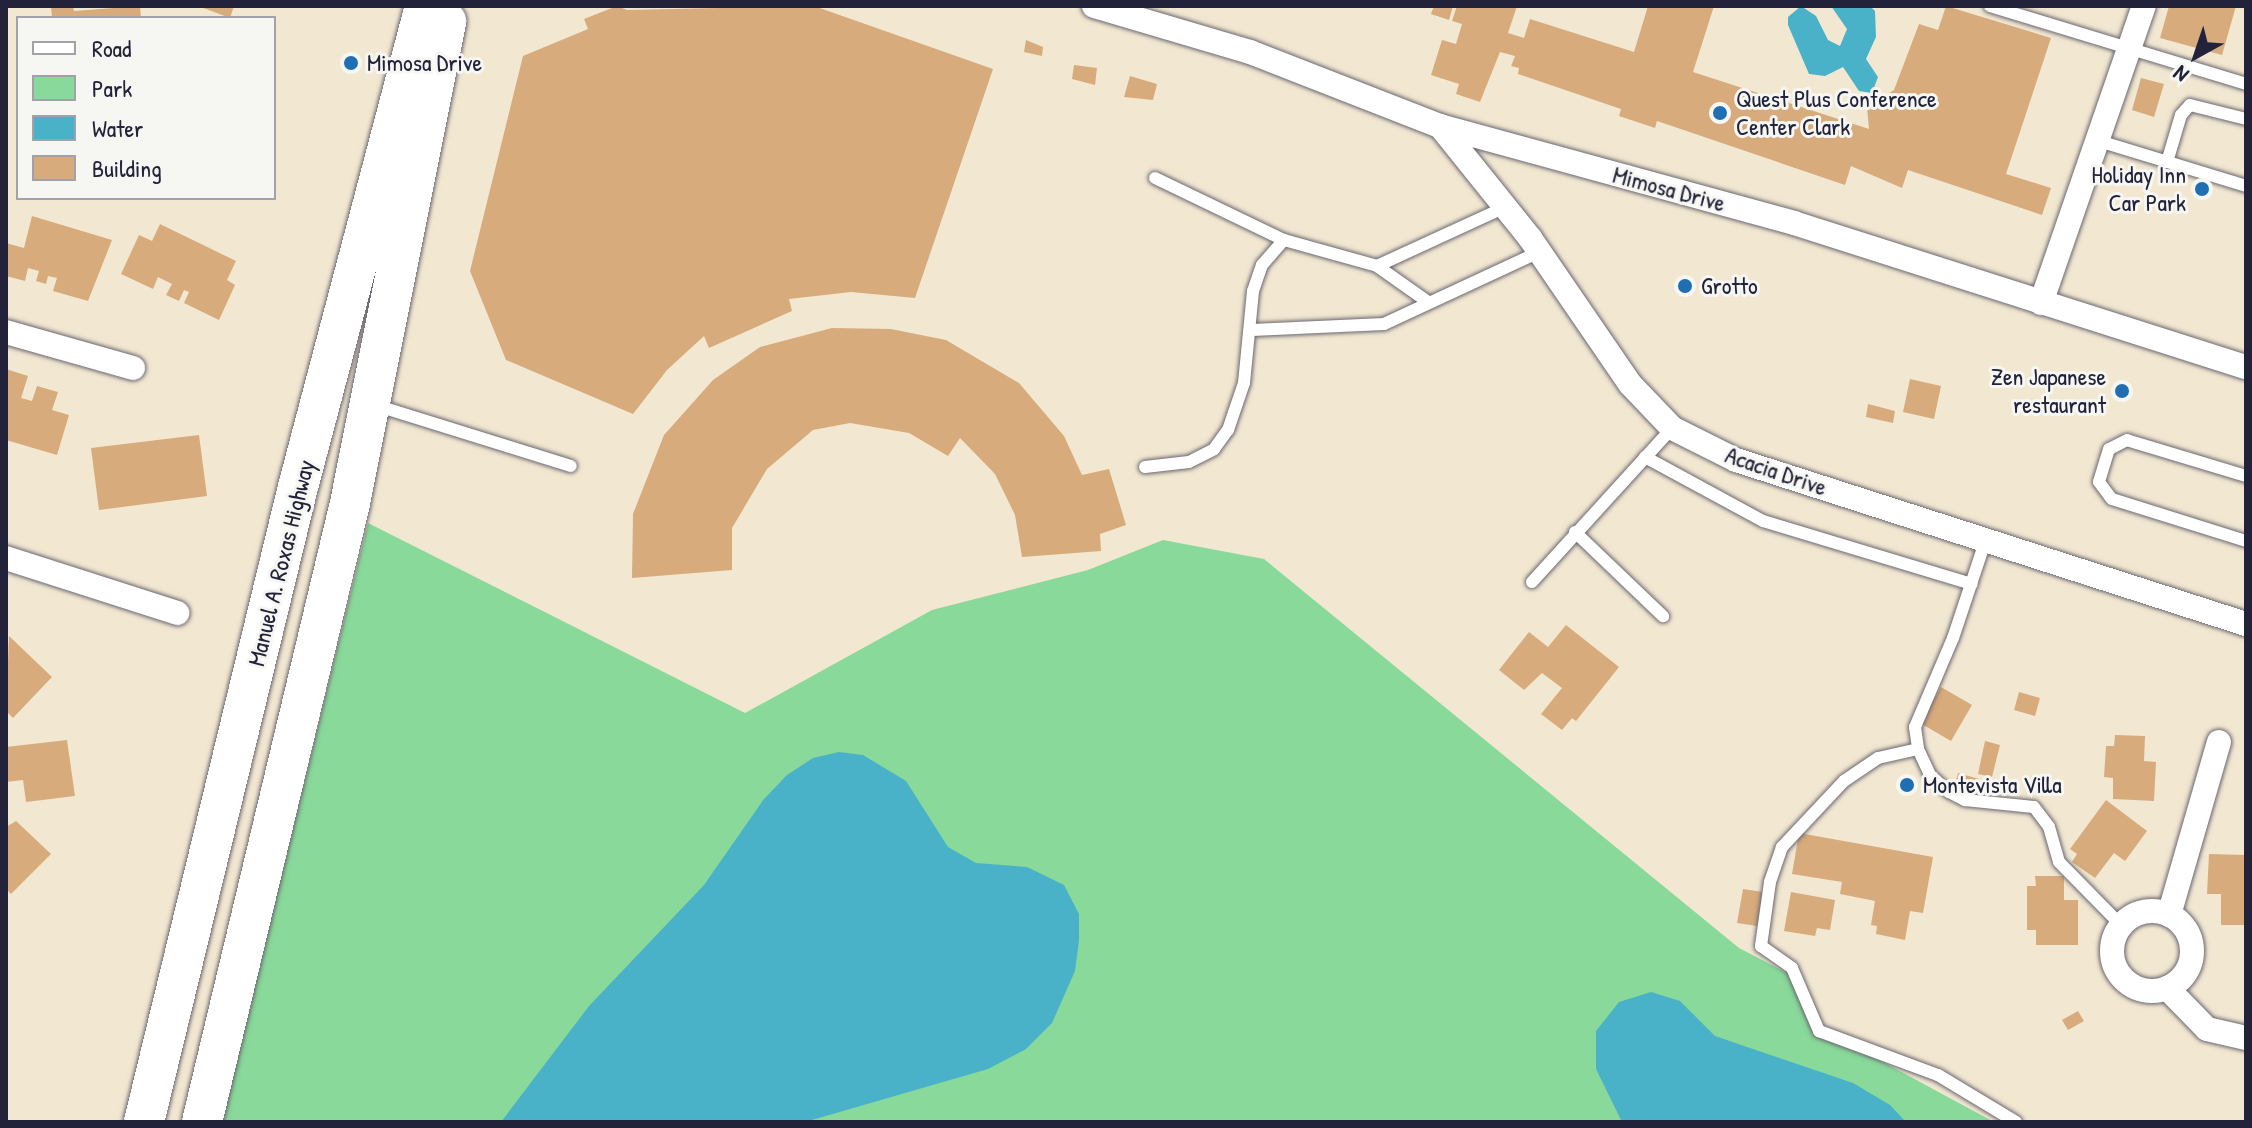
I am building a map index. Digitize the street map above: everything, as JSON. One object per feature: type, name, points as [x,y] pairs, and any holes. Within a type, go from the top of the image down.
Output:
[{"type":"main road","name":"Manuel A. Roxas Highway","points":[[144,1122],[298,487],[425,6]]},
{"type":"main road","points":[[202,1122],[370,403],[450,6]]},
{"type":"street","name":"Mimosa Drive","points":[[1094,6],[1250,52],[1440,126],[1794,223],[2246,367]]},
{"type":"street","points":[[2041,303],[2144,6]]},
{"type":"street","name":"Acacia Drive","points":[[1440,126],[1539,252],[1630,384],[1672,428],[1736,460],[2246,624]]},
{"type":"street","points":[[6,332],[133,368]]},
{"type":"street","points":[[6,558],[177,613]]},
{"type":"street","points":[[2169,915],[2219,742]]},
{"type":"street","points":[[2143,912],[2169,915],[2188,933],[2191,960],[2178,982],[2167,988],[2140,990],[2119,974],[2111,949],[2121,925],[2143,912]]},
{"type":"street","points":[[2167,988],[2207,1029],[2246,1038]]},
{"type":"lane","points":[[1990,6],[2246,84]]},
{"type":"lane","points":[[2167,162],[2181,115],[2190,105],[2246,119]]},
{"type":"lane","points":[[2099,141],[2246,186]]},
{"type":"lane","points":[[1155,178],[1284,240],[1377,266],[1428,302]]},
{"type":"lane","points":[[1377,266],[1505,207]]},
{"type":"lane","points":[[1145,467],[1189,462],[1214,449],[1228,430],[1244,383],[1252,330],[1253,291],[1262,265],[1284,240]]},
{"type":"lane","points":[[1252,330],[1384,324],[1539,252]]},
{"type":"lane","points":[[370,403],[571,466]]},
{"type":"lane","points":[[1532,582],[1672,428]]},
{"type":"lane","points":[[2246,476],[2127,440],[2109,449],[2099,482],[2112,499],[2246,541]]},
{"type":"lane","points":[[1645,457],[1763,521],[1972,584]]},
{"type":"lane","points":[[1575,532],[1663,616]]},
{"type":"lane","points":[[1986,539],[1972,584],[1915,727],[1918,749],[1930,775],[1957,796],[2034,807],[2049,827],[2059,862],[2121,925]]},
{"type":"lane","points":[[1918,749],[1878,758],[1844,781],[1782,847],[1770,882],[1761,946],[1792,968],[1819,1031],[1938,1075],[2016,1122]]},
{"type":"green space","points":[[368,523],[745,713],[932,610],[1088,570],[1163,540],[1264,559],[1739,948],[1791,975],[1824,1030],[1994,1122],[221,1122]]},
{"type":"water","points":[[1801,6],[1816,16],[1828,40],[1840,46],[1847,29],[1831,6],[1870,6],[1875,11],[1876,37],[1866,59],[1878,77],[1872,93],[1859,91],[1843,67],[1825,76],[1809,74],[1788,25],[1788,17]]},
{"type":"water","points":[[839,752],[863,755],[906,781],[948,847],[976,863],[1027,867],[1064,885],[1079,914],[1079,941],[1075,971],[1052,1023],[1026,1049],[988,1069],[805,1122],[501,1122],[589,1006],[704,885],[764,799],[787,775],[813,758]]},
{"type":"water","points":[[1651,992],[1680,1001],[1715,1036],[1853,1083],[1890,1105],[1906,1122],[1622,1122],[1596,1069],[1596,1031],[1619,1002]]},
{"type":"building","points":[[51,6],[73,6],[74,11],[140,6],[141,16],[52,16]]},
{"type":"building","points":[[198,6],[234,6],[231,16]]},
{"type":"building","points":[[617,6],[627,10],[814,6],[993,69],[915,298],[851,292],[789,299],[792,311],[709,348],[704,336],[667,370],[633,414],[506,360],[470,271],[523,56],[588,29],[584,19]]},
{"type":"building","points":[[1434,6],[1453,6],[1449,20],[1431,14]]},
{"type":"building","name":"Quest Plus Conference Center Clark","points":[[1457,6],[1517,6],[1508,33],[1524,38],[1530,19],[1634,52],[1648,6],[1714,6],[1693,72],[1869,129],[1867,107],[1894,90],[1919,24],[1938,30],[1946,6],[2051,38],[2006,174],[2051,188],[2042,215],[1908,170],[1902,188],[1851,166],[1845,185],[1657,121],[1655,128],[1619,116],[1621,109],[1518,74],[1519,68],[1511,66],[1515,56],[1500,52],[1480,102],[1456,94],[1459,84],[1431,75],[1442,40],[1456,44],[1462,24],[1452,21]]},
{"type":"building","points":[[2169,6],[2236,6],[2222,55],[2160,38]]},
{"type":"building","points":[[1026,40],[1043,47],[1042,56],[1024,52]]},
{"type":"building","points":[[1074,65],[1097,68],[1095,85],[1072,79]]},
{"type":"building","points":[[1130,76],[1157,84],[1153,100],[1124,97]]},
{"type":"building","points":[[2141,78],[2164,84],[2154,117],[2132,110]]},
{"type":"building","points":[[32,216],[112,240],[88,301],[53,291],[57,278],[48,276],[46,284],[36,281],[39,271],[28,268],[25,281],[6,276],[6,243],[24,248]]},
{"type":"building","points":[[160,224],[236,261],[227,280],[235,285],[219,320],[184,303],[189,292],[184,290],[179,301],[166,295],[172,284],[158,277],[153,289],[121,274],[139,235],[152,241]]},
{"type":"building","points":[[832,328],[891,329],[946,340],[1019,383],[1064,436],[1082,475],[1109,469],[1126,525],[1100,534],[1101,551],[1022,557],[1015,515],[995,474],[960,438],[948,456],[909,433],[850,423],[813,430],[767,469],[732,528],[732,570],[632,578],[633,514],[664,435],[713,380],[760,347]]},
{"type":"building","points":[[6,369],[28,376],[21,398],[32,401],[37,386],[58,392],[52,410],[69,415],[57,455],[6,440]]},
{"type":"building","points":[[1910,379],[1941,386],[1934,419],[1903,412]]},
{"type":"building","points":[[1868,404],[1895,411],[1893,423],[1866,417]]},
{"type":"building","points":[[199,435],[207,496],[99,510],[91,448]]},
{"type":"building","points":[[1566,625],[1619,667],[1576,721],[1572,718],[1562,730],[1541,714],[1562,688],[1542,673],[1524,690],[1499,670],[1529,632],[1548,647]]},
{"type":"building","points":[[9,636],[52,677],[13,718],[6,711]]},
{"type":"building","points":[[1941,687],[1972,705],[1951,741],[1920,723]]},
{"type":"building","points":[[2019,692],[2040,698],[2035,716],[2014,710]]},
{"type":"building","points":[[2115,735],[2145,736],[2144,761],[2156,762],[2154,801],[2113,799],[2113,778],[2104,777],[2106,746],[2114,746]]},
{"type":"building","points":[[67,740],[75,796],[26,802],[23,780],[6,782],[6,747]]},
{"type":"building","points":[[1985,741],[2000,745],[1992,777],[1978,774]]},
{"type":"building","points":[[1958,773],[1979,779],[1975,793],[1954,787]]},
{"type":"building","points":[[2106,800],[2147,831],[2125,861],[2114,853],[2095,878],[2072,862],[2077,854],[2070,849]]},
{"type":"building","points":[[16,821],[51,854],[11,894],[6,889],[6,827]]},
{"type":"building","points":[[1799,833],[1933,857],[1923,913],[1910,911],[1905,940],[1876,934],[1877,926],[1871,925],[1875,901],[1840,894],[1842,882],[1792,874]]},
{"type":"building","points":[[2209,854],[2246,855],[2246,925],[2221,925],[2221,894],[2207,894]]},
{"type":"building","points":[[2035,876],[2064,876],[2064,900],[2078,900],[2078,945],[2036,945],[2036,930],[2027,930],[2027,886],[2036,886]]},
{"type":"building","points":[[1743,889],[1763,892],[1757,926],[1737,923]]},
{"type":"building","points":[[1791,892],[1835,900],[1830,930],[1817,928],[1815,936],[1784,931]]},
{"type":"building","points":[[2078,1011],[2084,1021],[2068,1030],[2062,1020]]},
{"type":"place","name":"Mimosa Drive","points":[[351,63]]},
{"type":"place","name":"Quest Plus Conference Center Clark","points":[[1720,113]]},
{"type":"place","name":"Holiday Inn Car Park","points":[[2202,189]]},
{"type":"place","name":"Grotto","points":[[1685,286]]},
{"type":"place","name":"Zen Japanese restaurant","points":[[2122,391]]},
{"type":"place","name":"Montevista Villa","points":[[1907,785]]}]
